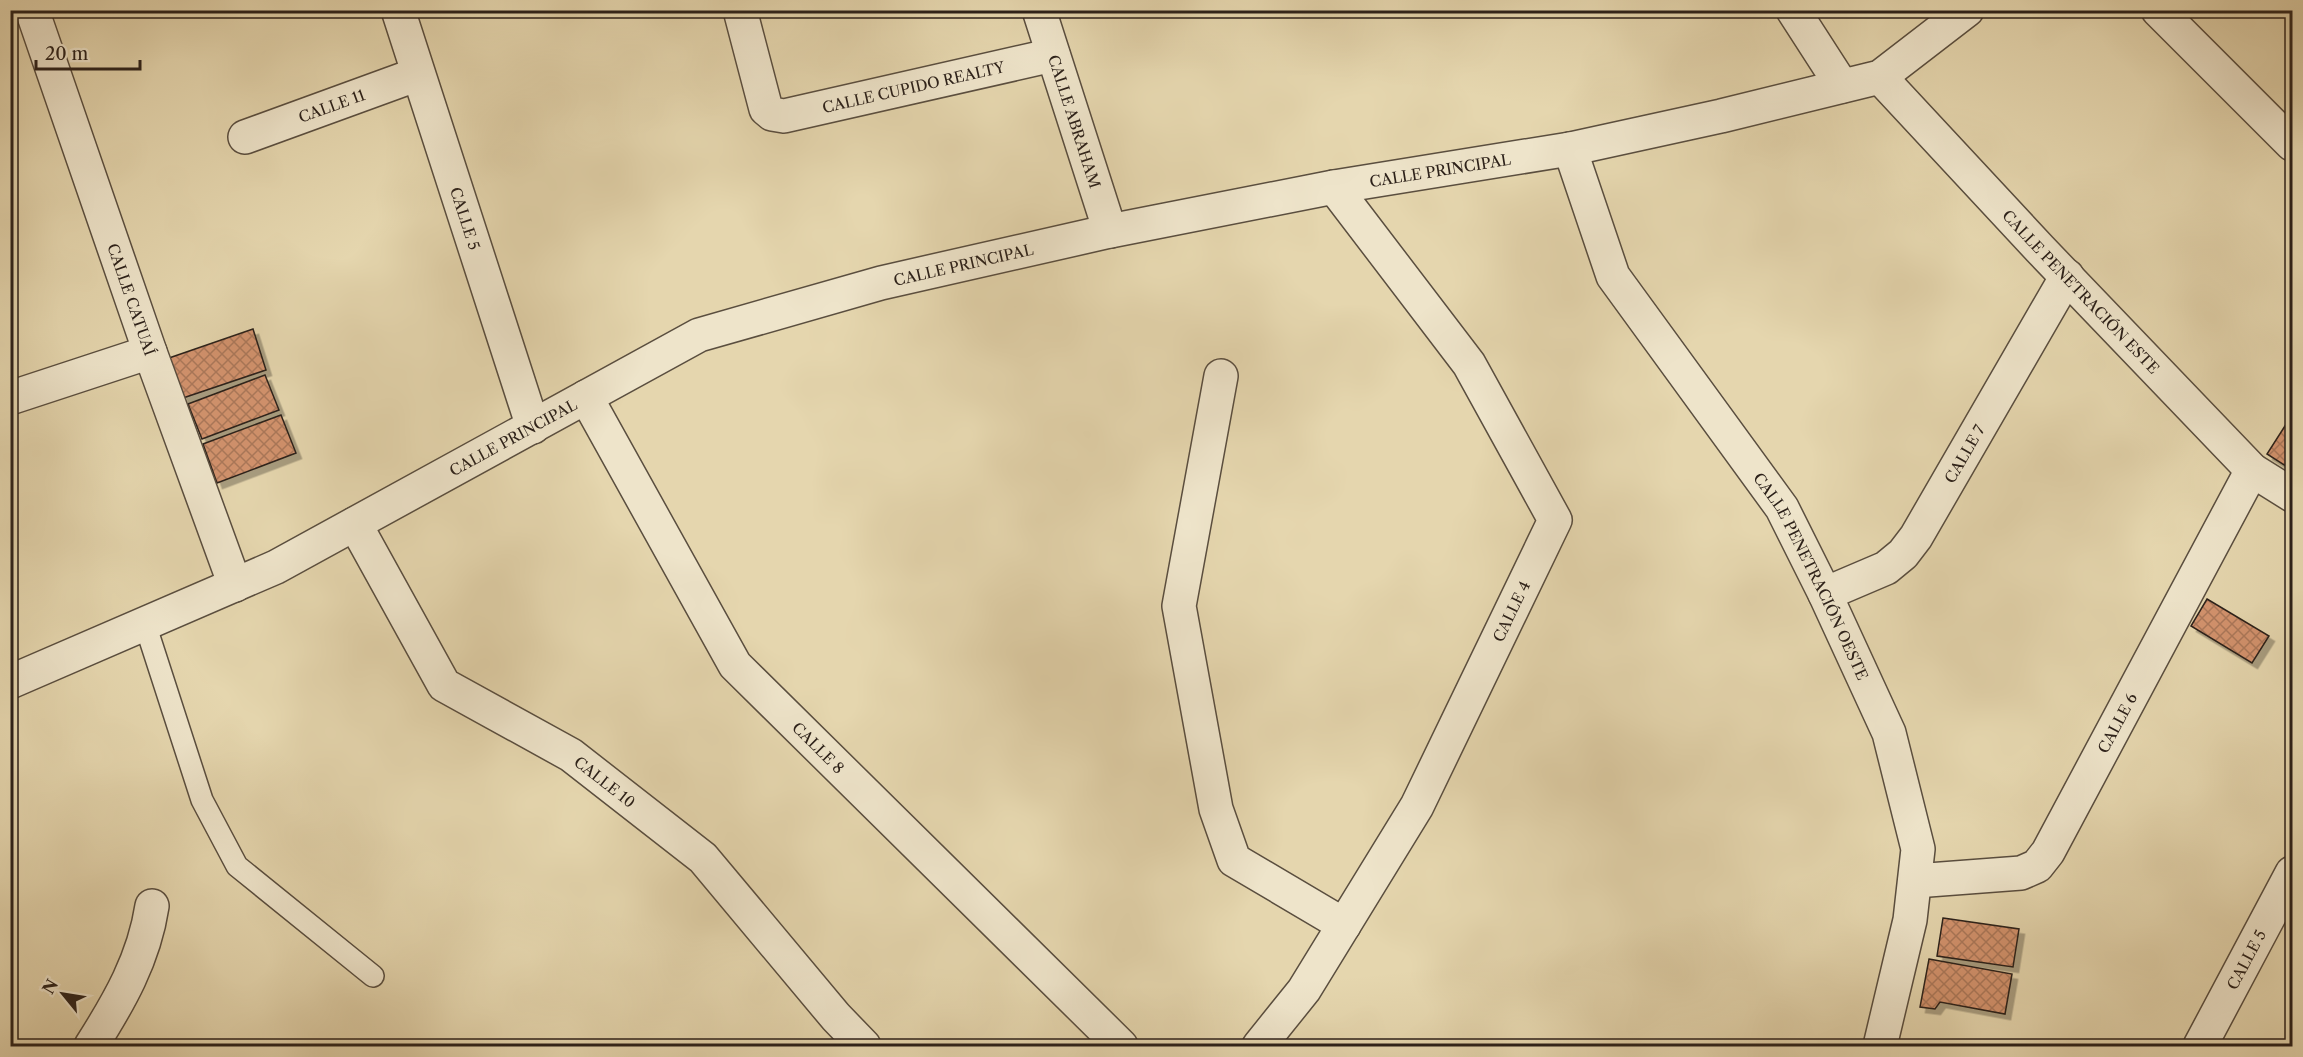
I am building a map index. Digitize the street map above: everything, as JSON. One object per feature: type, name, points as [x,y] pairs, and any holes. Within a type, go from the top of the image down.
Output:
[{"type":"street","name":"CALLE CATUAÍ","points":[[32,10],[150,352],[235,585]]},
{"type":"street","name":"CALLE 5","points":[[398,10],[533,427]]},
{"type":"street","name":"CALLE CUPIDO REALTY","points":[[740,10],[766,109],[772,114],[784,116],[1053,55]]},
{"type":"street","name":"CALLE ABRAHAM","points":[[1039,10],[1110,231]]},
{"type":"street","points":[[1793,10],[1842,87]]},
{"type":"street","name":"CALLE PRINCIPAL","points":[[10,682],[276,567],[699,335],[882,283],[1110,231],[1334,187],[1570,149],[1720,117],[1842,87],[1880,77],[1967,10]]},
{"type":"street","points":[[2158,10],[2292,144]]},
{"type":"street","name":"CALLE 11","points":[[245,137],[418,74]]},
{"type":"street","name":"CALLE PENETRACIÓN ESTE","points":[[1880,77],[2252,470],[2292,495]]},
{"type":"street","name":"CALLE PENETRACIÓN OESTE","points":[[1570,149],[1613,276],[1782,508],[1825,594],[1889,733],[1918,849],[1910,920],[1880,1047]]},
{"type":"street","name":"CALLE 4","points":[[1259,1047],[1304,990],[1417,806],[1555,520],[1469,364],[1334,187]]},
{"type":"street","name":"CALLE 7","points":[[1825,594],[1886,568],[1903,554],[1916,537],[2067,276]]},
{"type":"street","points":[[10,398],[150,352]]},
{"type":"street","points":[[1221,376],[1179,606],[1216,809],[1234,860],[1344,925]]},
{"type":"street","name":"CALLE 8","points":[[586,397],[735,665],[1121,1047]]},
{"type":"street","name":"CALLE 6","points":[[1915,880],[2021,873],[2037,866],[2054,842],[2252,470]]},
{"type":"street","name":"CALLE 10","points":[[355,524],[444,685],[571,756],[703,858],[836,1017],[864,1047]]},
{"type":"street","name":"CALLE 5","points":[[2200,1047],[2292,873]]},
{"type":"street","points":[[91,1047],[125,991],[149,929],[152,906]]},
{"type":"lane","points":[[145,624],[202,800],[237,866],[373,976]]},
{"type":"building","points":[[253,329],[266,370],[183,398],[169,358]]},
{"type":"building","points":[[265,375],[279,410],[202,439],[188,404]]},
{"type":"building","points":[[281,415],[296,453],[217,483],[203,444]]},
{"type":"building","points":[[2292,415],[2292,470],[2267,454]]},
{"type":"building","points":[[2207,599],[2269,636],[2252,663],[2191,626]]},
{"type":"building","points":[[1943,918],[2019,929],[2013,967],[1937,956]]},
{"type":"building","points":[[1929,959],[2012,974],[2005,1014],[1940,1002],[1935,1009],[1920,1007]]}]
